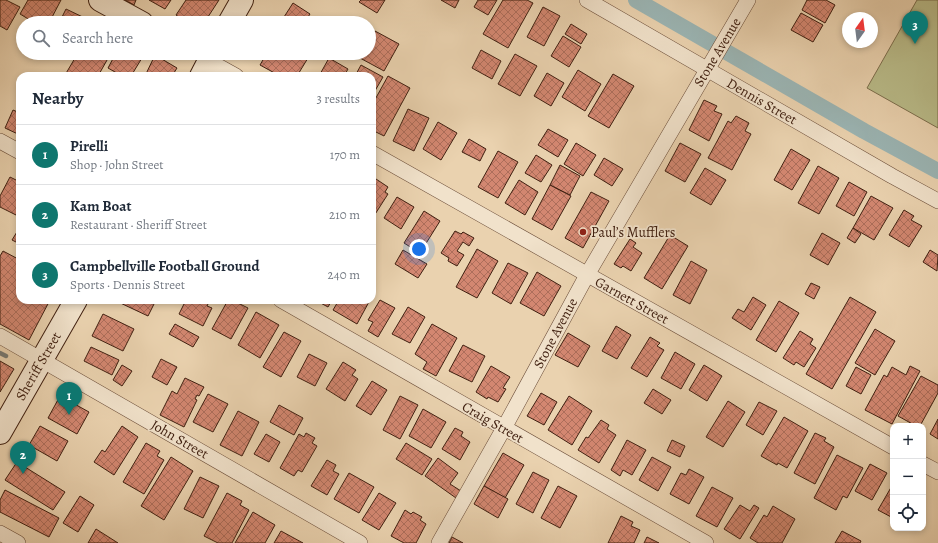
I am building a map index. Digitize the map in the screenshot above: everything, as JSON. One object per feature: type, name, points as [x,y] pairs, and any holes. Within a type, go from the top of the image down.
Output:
[{"type":"main road","points":[[100,0],[129,16]]},
{"type":"main road","points":[[233,16],[242,0]]},
{"type":"main road","name":"Sheriff Street","points":[[0,433],[74,304]]},
{"type":"street","name":"Dennis Street","points":[[587,0],[938,201]]},
{"type":"street","name":"Stone Avenue","points":[[439,543],[504,428],[587,274],[706,69],[748,0]]},
{"type":"street","points":[[204,61],[227,72]]},
{"type":"street","points":[[0,141],[16,150]]},
{"type":"street","name":"Garnett Street","points":[[376,155],[890,445]]},
{"type":"street","name":"Craig Street","points":[[289,304],[706,543]]},
{"type":"street","name":"John Street","points":[[0,336],[360,543]]},
{"type":"street","points":[[926,466],[938,472]]},
{"type":"street","points":[[0,533],[18,543]]},
{"type":"green space","points":[[917,0],[938,0],[938,128],[867,88]]},
{"type":"building","points":[[0,0],[6,0],[20,7],[7,30],[0,26]]},
{"type":"building","points":[[28,0],[61,0],[53,16],[23,16],[20,14]]},
{"type":"building","points":[[125,0],[136,0],[134,5]]},
{"type":"building","points":[[149,0],[171,0],[165,9]]},
{"type":"building","points":[[186,0],[219,0],[209,16],[176,15]]},
{"type":"building","points":[[361,0],[385,0],[377,13],[359,2]]},
{"type":"building","points":[[441,0],[459,0],[455,8]]},
{"type":"building","points":[[478,0],[497,0],[488,15],[474,7]]},
{"type":"building","points":[[503,0],[527,0],[533,3],[508,48],[483,34]]},
{"type":"building","points":[[807,0],[826,0],[835,5],[825,23],[802,10]]},
{"type":"building","points":[[293,3],[310,14],[309,16],[285,16]]},
{"type":"building","points":[[543,7],[560,16],[544,46],[527,37]]},
{"type":"building","points":[[66,9],[81,16],[62,16]]},
{"type":"building","points":[[801,13],[823,25],[813,42],[791,30]]},
{"type":"building","points":[[571,24],[587,34],[581,44],[565,34]]},
{"type":"building","points":[[376,32],[399,44],[384,71],[364,60],[376,60]]},
{"type":"building","points":[[563,36],[581,47],[569,67],[551,56]]},
{"type":"building","points":[[481,50],[501,61],[492,79],[472,68]]},
{"type":"building","points":[[515,54],[537,66],[520,96],[498,84]]},
{"type":"building","points":[[74,60],[107,60],[100,72],[67,72]]},
{"type":"building","points":[[112,60],[141,60],[133,72],[115,72],[108,68]]},
{"type":"building","points":[[153,60],[163,60],[177,68],[174,72],[147,72]]},
{"type":"building","points":[[263,60],[307,60],[299,72],[273,72],[260,65]]},
{"type":"building","points":[[328,60],[332,60],[348,69],[346,72],[321,72]]},
{"type":"building","points":[[361,65],[374,72],[357,72]]},
{"type":"building","points":[[578,70],[601,84],[585,111],[562,97]]},
{"type":"building","points":[[376,73],[383,77],[376,89]]},
{"type":"building","points":[[547,73],[564,83],[551,106],[534,96]]},
{"type":"building","points":[[613,74],[634,86],[609,128],[588,116]]},
{"type":"building","points":[[388,76],[410,88],[384,136],[376,132],[376,98]]},
{"type":"building","points":[[704,100],[717,106],[714,111],[722,114],[709,141],[689,130]]},
{"type":"building","points":[[408,109],[429,118],[414,151],[393,141]]},
{"type":"building","points":[[13,110],[16,111],[16,133],[5,128]]},
{"type":"building","points":[[736,116],[749,123],[745,131],[751,134],[732,170],[708,158],[728,121],[731,123]]},
{"type":"building","points":[[438,122],[457,133],[441,160],[423,149]]},
{"type":"building","points":[[548,129],[568,140],[558,157],[538,145]]},
{"type":"building","points":[[469,139],[486,149],[480,161],[462,152]]},
{"type":"building","points":[[576,143],[596,155],[583,176],[564,164]]},
{"type":"building","points":[[680,143],[701,154],[685,182],[665,171]]},
{"type":"building","points":[[791,149],[810,160],[792,190],[774,180]]},
{"type":"building","points":[[498,151],[518,162],[498,198],[478,187]]},
{"type":"building","points":[[536,155],[552,165],[541,182],[525,173]]},
{"type":"building","points":[[604,158],[623,169],[612,186],[594,175]]},
{"type":"building","points":[[560,165],[580,176],[570,195],[550,185]]},
{"type":"building","points":[[818,166],[839,178],[819,214],[798,203]]},
{"type":"building","points":[[705,168],[726,180],[711,205],[690,193]]},
{"type":"building","points":[[10,177],[16,180],[16,215],[0,207],[0,196]]},
{"type":"building","points":[[376,179],[388,187],[385,192],[388,194],[376,213]]},
{"type":"building","points":[[519,180],[538,192],[525,215],[505,203]]},
{"type":"building","points":[[849,182],[867,192],[854,216],[836,206]]},
{"type":"building","points":[[550,185],[571,196],[552,230],[532,219]]},
{"type":"building","points":[[591,192],[609,201],[583,248],[565,238]]},
{"type":"building","points":[[871,196],[893,208],[874,240],[853,228]]},
{"type":"building","points":[[397,197],[414,207],[401,229],[384,218]]},
{"type":"building","points":[[904,210],[914,216],[911,220],[922,226],[909,247],[889,235]]},
{"type":"building","points":[[424,211],[440,221],[420,253],[404,243]]},
{"type":"building","points":[[853,228],[861,234],[855,243],[847,238]]},
{"type":"building","points":[[455,231],[461,234],[463,232],[474,238],[469,246],[463,242],[457,251],[464,255],[457,266],[448,261],[449,258],[441,253]]},
{"type":"building","points":[[822,233],[840,243],[828,265],[810,255]]},
{"type":"building","points":[[16,234],[16,242],[12,240]]},
{"type":"building","points":[[670,235],[688,246],[662,289],[644,278]]},
{"type":"building","points":[[630,239],[636,243],[633,247],[642,253],[631,271],[623,266],[621,268],[614,264]]},
{"type":"building","points":[[477,249],[498,261],[477,298],[456,287]]},
{"type":"building","points":[[403,250],[427,264],[418,278],[395,264]]},
{"type":"building","points":[[930,250],[938,255],[937,271],[923,262]]},
{"type":"building","points":[[3,251],[16,258],[16,304],[48,304],[29,340],[0,324],[0,256]]},
{"type":"building","points":[[691,261],[707,270],[690,304],[673,295]]},
{"type":"building","points":[[508,263],[528,273],[511,304],[492,293]]},
{"type":"building","points":[[537,272],[561,286],[544,316],[520,303]]},
{"type":"building","points":[[811,283],[820,287],[814,299],[805,294]]},
{"type":"building","points":[[753,297],[766,305],[751,330],[732,318],[738,309],[744,312]]},
{"type":"building","points":[[850,297],[876,312],[832,389],[806,374]]},
{"type":"building","points":[[380,300],[395,308],[378,337],[368,331],[373,322],[368,320]]},
{"type":"building","points":[[779,301],[799,313],[776,352],[756,340]]},
{"type":"building","points":[[122,304],[154,304],[148,316]]},
{"type":"building","points":[[184,304],[208,304],[207,306],[212,308],[203,326],[179,314]]},
{"type":"building","points":[[226,304],[240,304],[248,308],[231,339],[212,329]]},
{"type":"building","points":[[322,304],[330,304],[328,307]]},
{"type":"building","points":[[337,304],[368,304],[357,324],[333,310]]},
{"type":"building","points":[[408,307],[425,317],[410,343],[392,334]]},
{"type":"building","points":[[256,312],[279,325],[260,358],[238,345]]},
{"type":"building","points":[[103,314],[134,329],[123,351],[92,336]]},
{"type":"building","points":[[175,324],[199,337],[193,347],[169,334]]},
{"type":"building","points":[[432,324],[457,338],[436,376],[423,369],[427,362],[415,354]]},
{"type":"building","points":[[616,326],[631,335],[617,359],[602,351]]},
{"type":"building","points":[[875,329],[895,341],[875,375],[855,363]]},
{"type":"building","points":[[800,331],[813,339],[810,344],[816,348],[804,367],[796,362],[794,365],[783,358]]},
{"type":"building","points":[[284,332],[301,341],[281,377],[263,367]]},
{"type":"building","points":[[568,333],[590,346],[578,367],[555,355]]},
{"type":"building","points":[[650,337],[660,343],[657,346],[664,350],[647,377],[631,368]]},
{"type":"building","points":[[463,345],[485,356],[472,382],[449,371]]},
{"type":"building","points":[[91,347],[119,360],[112,375],[84,361]]},
{"type":"building","points":[[675,352],[695,364],[681,389],[661,378]]},
{"type":"building","points":[[309,354],[327,363],[315,386],[297,377]]},
{"type":"building","points":[[161,359],[177,367],[167,385],[152,377]]},
{"type":"building","points":[[0,361],[14,369],[0,392]]},
{"type":"building","points":[[343,362],[356,370],[352,375],[358,379],[345,401],[326,389]]},
{"type":"building","points":[[122,365],[132,371],[122,386],[113,380]]},
{"type":"building","points":[[704,365],[722,376],[707,401],[689,390]]},
{"type":"building","points":[[491,366],[510,377],[503,388],[506,389],[498,402],[488,397],[487,399],[476,392]]},
{"type":"building","points":[[910,366],[920,371],[893,423],[865,410],[884,375],[887,377],[892,367],[906,375]]},
{"type":"building","points":[[856,367],[871,375],[861,394],[846,386]]},
{"type":"building","points":[[921,376],[938,385],[938,393],[922,423],[911,423],[898,416]]},
{"type":"building","points":[[185,378],[204,387],[199,396],[197,395],[195,399],[197,400],[184,427],[160,415],[172,391],[177,394]]},
{"type":"building","points":[[372,381],[387,390],[371,415],[356,406]]},
{"type":"building","points":[[653,389],[671,400],[662,414],[644,403]]},
{"type":"building","points":[[541,393],[557,402],[544,425],[527,416]]},
{"type":"building","points":[[208,394],[228,404],[213,432],[193,422]]},
{"type":"building","points":[[60,396],[89,412],[77,434],[48,418]]},
{"type":"building","points":[[400,396],[418,405],[400,439],[383,430]]},
{"type":"building","points":[[569,396],[592,411],[572,445],[548,430]]},
{"type":"building","points":[[728,401],[745,412],[723,447],[706,437]]},
{"type":"building","points":[[759,402],[777,411],[763,435],[746,425]]},
{"type":"building","points":[[279,405],[303,418],[294,435],[270,422]]},
{"type":"building","points":[[423,409],[446,422],[431,448],[409,436]]},
{"type":"building","points":[[238,411],[259,422],[242,456],[220,445]]},
{"type":"building","points":[[784,417],[808,431],[787,468],[778,463],[777,465],[761,456]]},
{"type":"building","points":[[938,419],[938,439],[930,434]]},
{"type":"building","points":[[601,420],[609,425],[607,429],[616,435],[599,463],[578,450],[586,437],[588,438]]},
{"type":"building","points":[[40,426],[68,441],[57,461],[29,445]]},
{"type":"building","points":[[122,426],[138,437],[114,475],[94,462],[102,450],[105,452]]},
{"type":"building","points":[[455,428],[463,432],[461,436],[470,442],[460,460],[442,449]]},
{"type":"building","points":[[306,433],[315,438],[312,443],[317,446],[302,472],[298,470],[294,476],[280,468],[299,434],[304,437]]},
{"type":"building","points":[[815,433],[826,438],[824,441],[834,447],[815,484],[794,473]]},
{"type":"building","points":[[266,434],[280,442],[269,462],[254,454]]},
{"type":"building","points":[[627,440],[646,450],[632,475],[623,470],[620,476],[611,470]]},
{"type":"building","points":[[672,440],[685,446],[680,457],[667,451]]},
{"type":"building","points":[[146,443],[160,451],[157,456],[164,460],[144,494],[123,482]]},
{"type":"building","points":[[406,443],[432,459],[422,475],[396,459]]},
{"type":"building","points":[[503,453],[524,465],[505,498],[484,486]]},
{"type":"building","points":[[837,455],[863,468],[847,498],[843,496],[836,510],[814,498]]},
{"type":"building","points":[[171,457],[193,471],[164,520],[141,506]]},
{"type":"building","points":[[652,457],[671,467],[658,491],[639,480]]},
{"type":"building","points":[[438,458],[458,473],[450,484],[461,491],[456,498],[425,476]]},
{"type":"building","points":[[327,460],[336,465],[333,471],[339,474],[327,495],[311,486]]},
{"type":"building","points":[[17,462],[65,492],[53,510],[5,480]]},
{"type":"building","points":[[870,464],[887,473],[872,500],[855,491]]},
{"type":"building","points":[[689,469],[704,477],[689,504],[670,494],[681,473],[686,475]]},
{"type":"building","points":[[533,472],[549,480],[533,513],[516,504]]},
{"type":"building","points":[[349,473],[374,487],[359,513],[334,499]]},
{"type":"building","points":[[200,477],[219,486],[203,518],[184,509]]},
{"type":"building","points":[[484,486],[508,499],[498,518],[474,504]]},
{"type":"building","points":[[558,486],[577,496],[560,528],[541,518]]},
{"type":"building","points":[[712,487],[733,498],[717,527],[696,516]]},
{"type":"building","points":[[890,489],[890,516],[878,510]]},
{"type":"building","points":[[5,490],[59,518],[49,537],[0,512],[0,500]]},
{"type":"building","points":[[227,493],[242,501],[240,505],[249,510],[232,543],[218,543],[204,536]]},
{"type":"building","points":[[379,493],[396,503],[379,530],[362,520]]},
{"type":"building","points":[[80,496],[94,505],[78,532],[63,523]]},
{"type":"building","points":[[740,505],[750,511],[754,505],[759,508],[740,539],[724,529]]},
{"type":"building","points":[[773,506],[795,519],[782,543],[758,543],[750,538],[764,515],[767,517]]},
{"type":"building","points":[[405,510],[411,514],[413,512],[422,517],[420,520],[426,524],[416,543],[404,543],[391,536]]},
{"type":"building","points":[[253,512],[275,525],[265,543],[235,543]]},
{"type":"building","points":[[621,516],[633,522],[631,526],[640,530],[634,543],[608,543]]},
{"type":"building","points":[[96,529],[118,543],[88,543]]},
{"type":"building","points":[[281,531],[303,543],[274,543]]},
{"type":"building","points":[[842,531],[861,541],[860,543],[835,543]]},
{"type":"building","points":[[452,537],[463,543],[449,543]]},
{"type":"building","points":[[647,537],[659,543],[644,543]]},
{"type":"waterway","points":[[636,0],[864,131],[938,171]]},
{"type":"waterway","points":[[0,353],[6,356]]},
{"type":"place","name":"Campbellville Football Ground","points":[[915,44]]},
{"type":"place","name":"Paul’s Mufflers","points":[[583,232]]},
{"type":"place","name":"Pirelli","points":[[69,415]]},
{"type":"place","name":"Kam Boat","points":[[23,474]]}]
